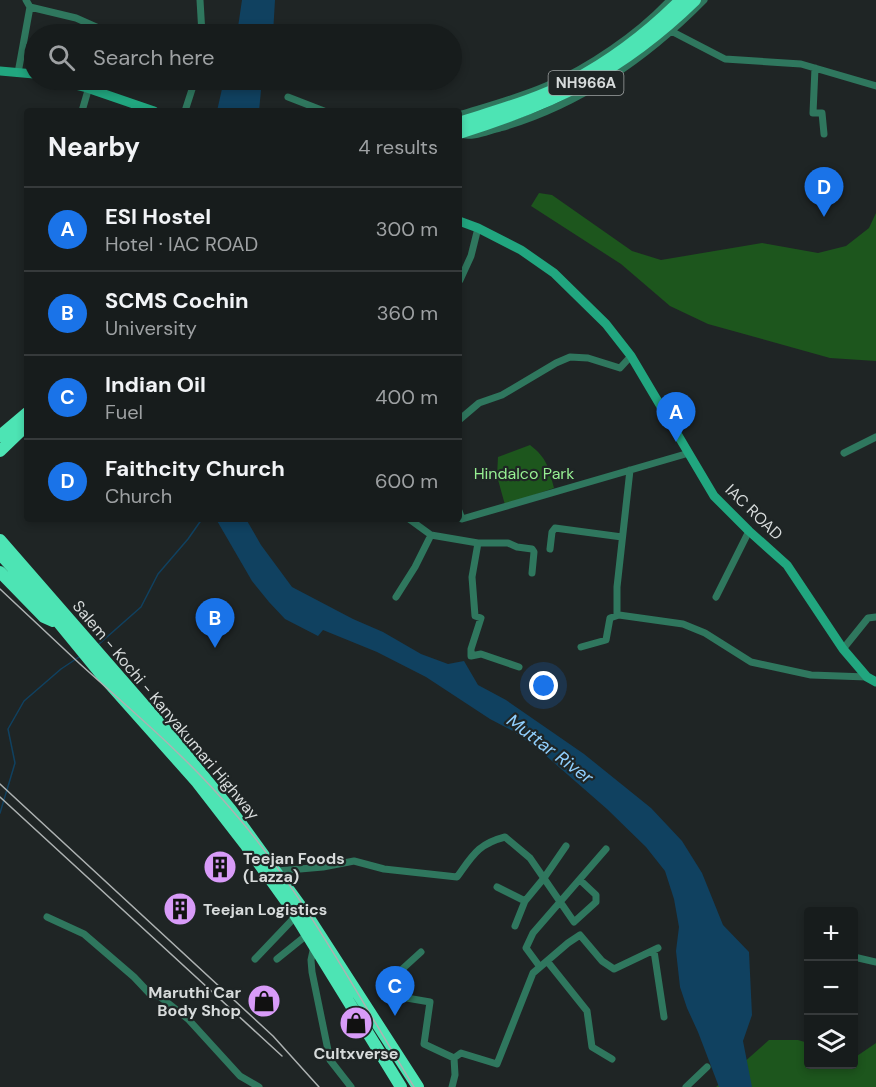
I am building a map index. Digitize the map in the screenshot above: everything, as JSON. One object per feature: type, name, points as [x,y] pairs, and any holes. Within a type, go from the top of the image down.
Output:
[{"type":"highway","name":"NH966A","points":[[462,122],[535,98],[572,82],[636,40],[681,0]]},
{"type":"highway","name":"NH966A","points":[[462,132],[529,110],[586,83],[649,41],[695,0]]},
{"type":"highway","points":[[0,436],[24,416]]},
{"type":"highway","points":[[0,451],[24,428]]},
{"type":"highway","points":[[0,530],[52,587],[54,601]]},
{"type":"highway","name":"Salem - Kochi - Kanyakumari Highway","points":[[0,540],[54,601],[100,674],[197,782],[296,916],[401,1087]]},
{"type":"highway","name":"Salem - Kochi - Kanyakumari Highway","points":[[0,554],[59,624],[109,664],[209,781],[277,871],[418,1087]]},
{"type":"highway","points":[[0,572],[44,616],[59,624]]},
{"type":"main road","points":[[0,71],[24,73]]},
{"type":"main road","points":[[103,90],[147,108]]},
{"type":"main road","name":"IAC ROAD","points":[[462,221],[521,250],[554,273],[606,324],[631,356],[714,496],[787,565],[843,649],[867,677],[876,682]]},
{"type":"street","points":[[200,0],[201,24]]},
{"type":"street","points":[[462,114],[505,102],[548,85],[585,66],[656,15],[670,0]]},
{"type":"street","points":[[462,134],[468,137],[510,125],[570,101],[610,79],[660,42],[704,0]]},
{"type":"street","points":[[25,24],[28,3],[88,24]]},
{"type":"street","points":[[18,73],[24,31]]},
{"type":"street","points":[[671,31],[725,59],[801,64],[876,86]]},
{"type":"street","points":[[815,68],[813,113],[822,113],[824,134]]},
{"type":"street","points":[[83,108],[87,90]]},
{"type":"street","points":[[186,108],[192,90]]},
{"type":"street","points":[[288,97],[316,108]]},
{"type":"street","points":[[462,276],[471,256],[478,228]]},
{"type":"street","points":[[462,417],[479,403],[502,395],[570,357],[588,358],[620,368],[631,356]]},
{"type":"street","points":[[844,453],[876,436]]},
{"type":"street","points":[[462,519],[689,453]]},
{"type":"street","points":[[617,615],[617,587],[630,470]]},
{"type":"street","points":[[413,522],[431,535],[478,543],[508,543],[516,547],[532,549],[534,552],[532,573]]},
{"type":"street","points":[[550,549],[552,532],[555,528],[622,537]]},
{"type":"street","points":[[716,597],[750,531]]},
{"type":"street","points":[[396,597],[431,535]]},
{"type":"street","points":[[478,543],[471,577],[475,616],[481,618],[471,656],[481,654],[519,667]]},
{"type":"street","points":[[581,647],[606,640],[610,618],[617,615],[683,624],[705,633],[751,662],[811,675],[867,677]]},
{"type":"street","points":[[843,649],[868,618],[876,617]]},
{"type":"street","points":[[277,871],[323,867],[354,861],[384,869],[458,877],[477,849],[488,841],[505,837],[530,858],[574,922],[596,902],[596,895],[580,880]]},
{"type":"street","points":[[515,926],[525,900],[544,878],[566,846]]},
{"type":"street","points":[[540,967],[528,953],[527,944],[533,933],[606,849]]},
{"type":"street","points":[[497,887],[525,900]]},
{"type":"street","points":[[255,959],[296,916]]},
{"type":"street","points":[[47,917],[84,934],[134,977],[150,994],[159,996],[188,1019],[240,1076],[259,1087]]},
{"type":"street","points":[[277,960],[308,934]]},
{"type":"street","points":[[454,1058],[461,1053],[497,1064],[533,974],[580,935],[602,961],[614,969],[656,949],[664,1017]]},
{"type":"street","points":[[315,946],[311,960],[312,972],[329,1056],[337,1072],[351,1087]]},
{"type":"street","points":[[421,952],[399,972],[395,996],[430,1002],[424,1044],[454,1058]]},
{"type":"street","points":[[858,958],[876,962]]},
{"type":"street","points":[[547,961],[587,1011],[592,1047],[612,1059]]},
{"type":"street","points":[[452,1087],[456,1075],[454,1058]]},
{"type":"street","points":[[686,1087],[707,1067]]},
{"type":"green space","points":[[539,193],[552,195],[632,251],[661,260],[762,243],[818,253],[846,246],[869,228],[876,213],[876,361],[830,358],[708,324],[670,306],[621,264],[531,206]]},
{"type":"green space","name":"Hindalco Park","points":[[530,445],[540,454],[546,464],[554,488],[505,505],[497,476],[498,457]]},
{"type":"green space","points":[[769,1040],[804,1042],[804,1069],[858,1069],[858,1055],[876,1043],[876,1087],[716,1087]]},
{"type":"water","points":[[242,0],[275,0],[274,24],[238,24]]},
{"type":"water","points":[[222,90],[261,90],[259,108],[218,108]]},
{"type":"water","name":"Muttar River","points":[[218,522],[248,522],[261,545],[292,587],[383,632],[421,654],[448,664],[464,661],[478,685],[506,700],[584,754],[651,808],[682,841],[702,873],[723,925],[749,952],[752,1015],[743,1041],[752,1087],[719,1087],[680,987],[676,951],[679,927],[674,899],[665,871],[646,847],[607,809],[544,754],[513,731],[490,719],[426,677],[377,652],[323,630],[318,636],[285,619],[252,581]]},
{"type":"waterway","points":[[99,644],[141,607],[158,574],[200,522]]},
{"type":"waterway","points":[[0,813],[15,763],[8,729],[24,701],[61,669],[79,657]]},
{"type":"railway","points":[[0,589],[177,752],[231,809],[306,909],[414,1087]]},
{"type":"railway","points":[[0,784],[273,1036],[319,1087]]},
{"type":"railway","points":[[0,797],[282,1056]]},
{"type":"place","name":"Faithcity Church","points":[[824,217]]},
{"type":"place","name":"ESI Hostel","points":[[676,442]]},
{"type":"place","name":"SCMS Cochin","points":[[215,648]]},
{"type":"place","name":"Teejan Foods (Lazza)","points":[[220,867]]},
{"type":"place","name":"Teejan Logistics","points":[[180,909]]},
{"type":"place","name":"Maruthi Car Body Shop","points":[[264,1001]]},
{"type":"place","name":"Indian Oil","points":[[395,1016]]},
{"type":"place","name":"Cultxverse","points":[[356,1023]]}]
